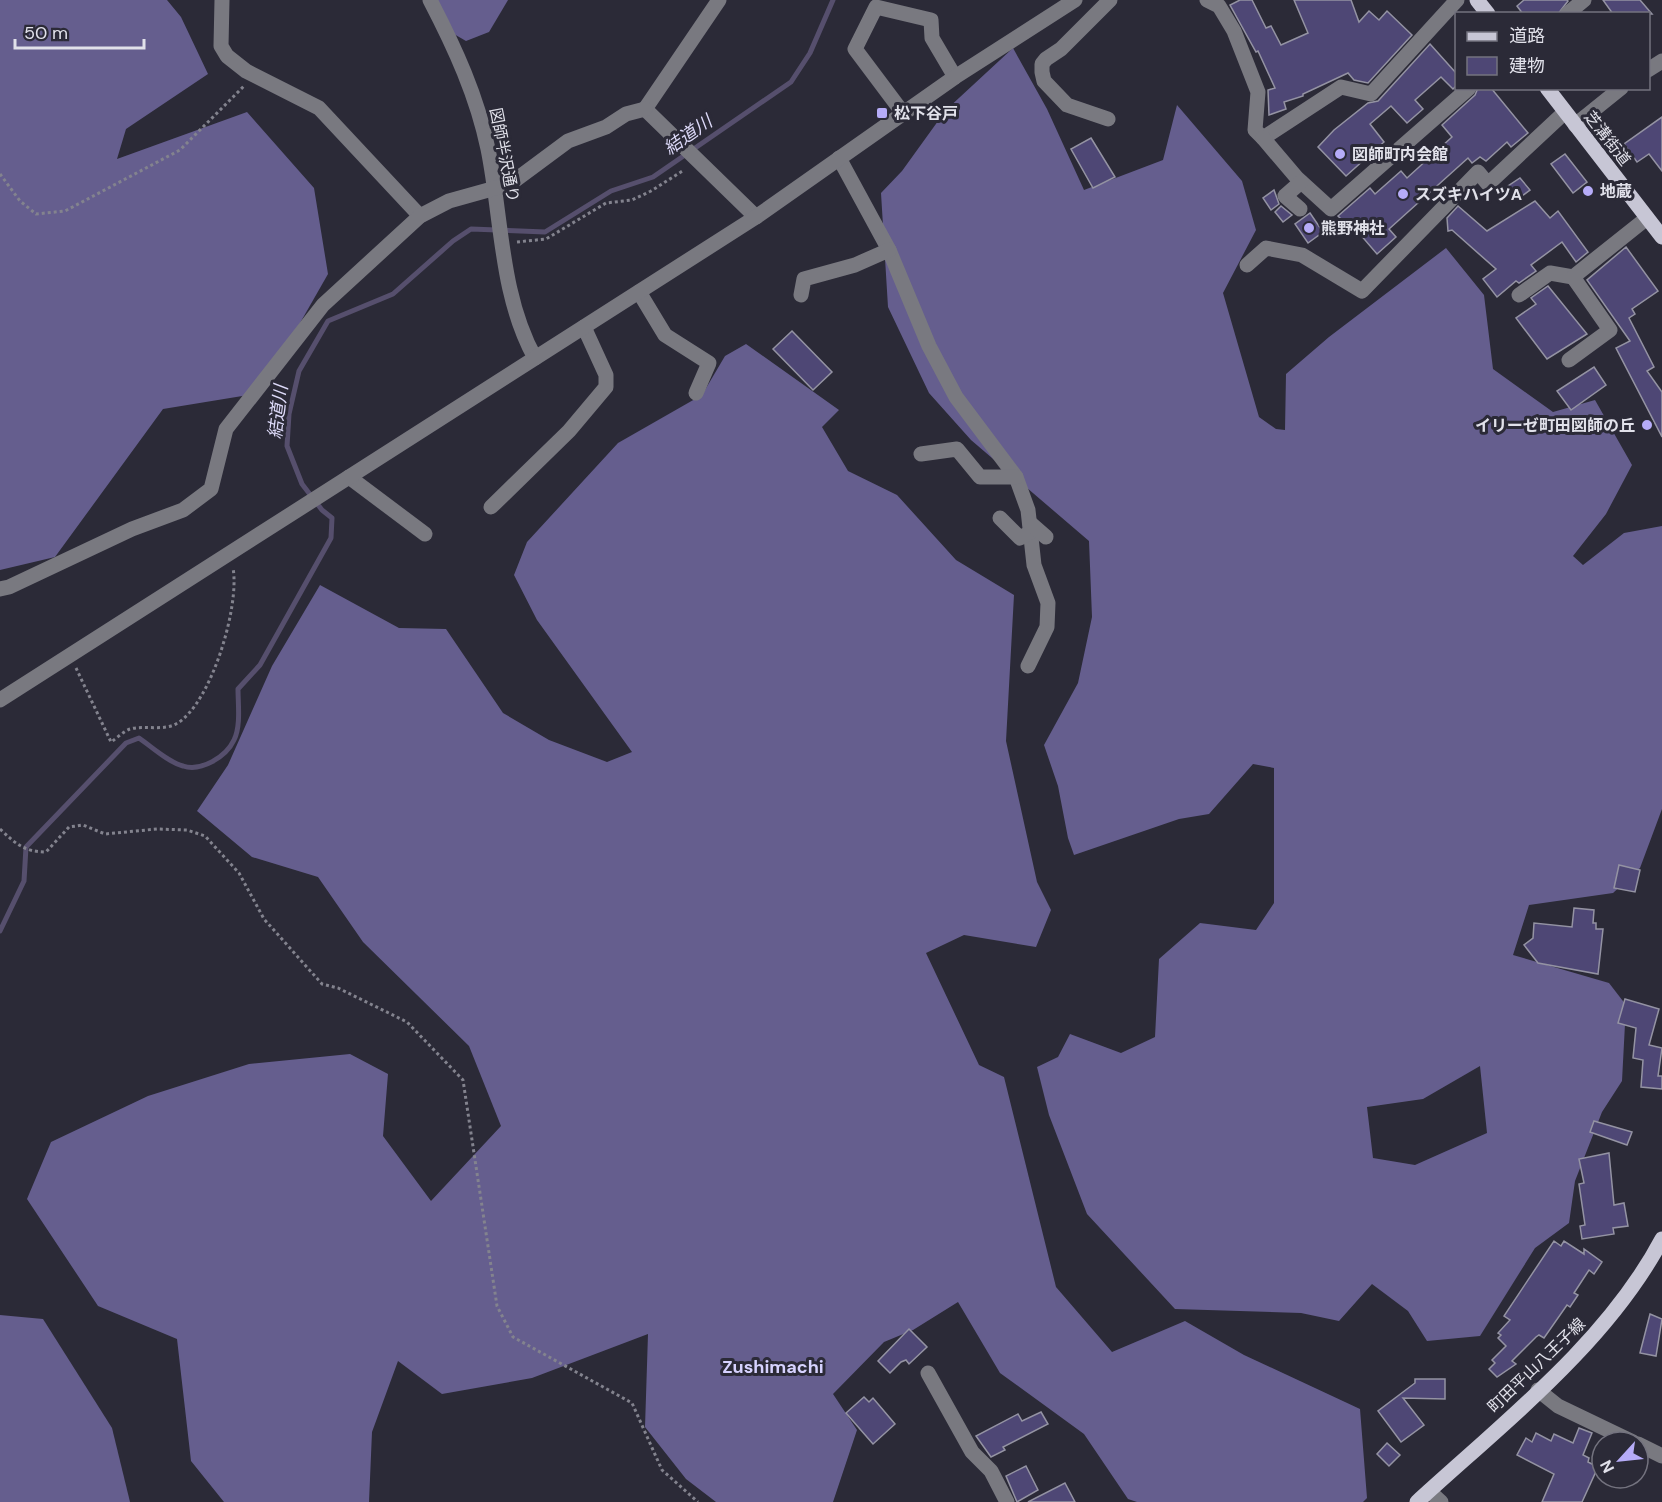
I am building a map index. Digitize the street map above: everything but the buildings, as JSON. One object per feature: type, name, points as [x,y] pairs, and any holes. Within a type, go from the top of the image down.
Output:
[{"type":"main road","points":[[1477,0],[1486,12]]},
{"type":"main road","name":"芝溝街道","points":[[1548,90],[1662,237]]},
{"type":"main road","name":"町田平山八王子線","points":[[1417,1502],[1538,1390],[1602,1326],[1621,1303],[1662,1239]]},
{"type":"street","points":[[222,0],[221,46],[227,56],[255,75],[319,108],[420,216]]},
{"type":"street","name":"図師半沢通り","points":[[430,0],[465,72],[479,112],[502,241]]},
{"type":"street","points":[[0,589],[9,587],[132,529],[183,510],[211,489],[226,429],[323,305],[420,216],[449,201],[494,189],[522,176],[568,141],[606,127],[626,114],[645,109],[719,0]]},
{"type":"street","points":[[0,700],[756,217],[955,77],[1075,0]]},
{"type":"street","points":[[1108,119],[1067,105],[1044,81],[1042,64],[1061,49],[1110,0]]},
{"type":"street","points":[[1263,138],[1341,87],[1371,94],[1457,0]]},
{"type":"street","points":[[1569,12],[1584,0]]},
{"type":"street","points":[[1218,2],[1234,31],[1258,92],[1255,130],[1300,182],[1331,209],[1467,90]]},
{"type":"street","points":[[903,113],[855,49],[876,7],[931,20],[932,38],[955,77]]},
{"type":"street","points":[[1575,126],[1619,90]]},
{"type":"street","points":[[645,109],[756,217]]},
{"type":"street","points":[[1247,265],[1266,248],[1302,255],[1362,291],[1478,172],[1488,184],[1565,112]]},
{"type":"street","points":[[839,158],[889,250],[929,346],[956,398],[1016,477],[1030,527],[1034,565],[1048,603],[1047,627],[1028,666]]},
{"type":"street","points":[[1300,182],[1285,196],[1300,209]]},
{"type":"street","points":[[1573,277],[1647,218]]},
{"type":"street","points":[[502,241],[516,314],[522,333],[535,358]]},
{"type":"street","points":[[801,295],[804,279],[855,265],[889,250]]},
{"type":"street","points":[[1519,295],[1550,273],[1573,277],[1610,330],[1569,360]]},
{"type":"street","points":[[639,292],[664,335],[709,363],[696,393]]},
{"type":"street","points":[[491,507],[569,431],[606,387],[606,375],[584,327]]},
{"type":"street","points":[[921,454],[957,449],[980,477],[1016,477]]},
{"type":"street","points":[[349,477],[425,534]]},
{"type":"street","points":[[1000,518],[1020,538],[1030,527]]},
{"type":"street","points":[[1030,527],[1046,537]]},
{"type":"street","points":[[928,1373],[972,1452],[991,1471],[1007,1502]]},
{"type":"street","points":[[1538,1390],[1558,1406],[1608,1430]]},
{"type":"street","points":[[1429,1491],[1441,1502]]},
{"type":"path","points":[[0,174],[20,201],[36,214],[65,211],[180,150],[255,75]]},
{"type":"path","points":[[502,241],[546,239],[606,203],[632,200],[651,191],[696,159]]},
{"type":"path","points":[[70,655],[111,742],[129,729],[173,726],[184,719],[211,678],[231,618],[235,578],[230,553]]},
{"type":"path","points":[[0,829],[22,849],[37,852],[46,852],[69,827],[83,825],[105,834],[157,829],[186,830],[205,836],[239,873],[264,919],[322,984],[338,988],[407,1022],[464,1080],[497,1306],[513,1337],[632,1403],[662,1470],[698,1502]]},
{"type":"shaded area","points":[[0,0],[167,0],[181,17],[208,74],[126,129],[117,159],[247,112],[314,188],[328,274],[260,393],[163,409],[55,557],[0,570]]},
{"type":"shaded area","points":[[429,0],[508,0],[489,32],[466,41],[440,26]]},
{"type":"shaded area","points":[[1013,48],[1047,109],[1084,190],[1163,160],[1177,105],[1242,181],[1256,230],[1223,293],[1259,417],[1276,429],[1285,430],[1286,374],[1329,337],[1446,248],[1484,295],[1493,369],[1553,412],[1595,400],[1632,465],[1606,514],[1573,556],[1583,565],[1624,533],[1662,526],[1662,809],[1640,868],[1613,893],[1529,905],[1513,955],[1609,983],[1626,1005],[1622,1081],[1602,1112],[1575,1181],[1569,1223],[1535,1248],[1480,1336],[1427,1341],[1408,1311],[1372,1284],[1339,1321],[1301,1313],[1175,1309],[1087,1214],[1049,1115],[1037,1067],[1058,1057],[1070,1034],[1121,1053],[1155,1037],[1159,959],[1200,923],[1256,930],[1274,903],[1274,768],[1253,764],[1209,814],[1179,819],[1074,855],[1068,838],[1058,786],[1044,745],[1078,683],[1092,617],[1089,541],[971,440],[929,393],[888,307],[881,193],[902,171],[946,110]],"holes":[[[1480,1066],[1487,1133],[1415,1165],[1373,1158],[1367,1107],[1423,1099]]]},
{"type":"shaded area","points":[[746,344],[839,410],[822,427],[848,471],[897,495],[956,560],[1014,595],[1006,741],[1037,882],[1051,910],[1036,947],[964,935],[926,953],[979,1065],[1004,1077],[1056,1287],[1112,1352],[1185,1321],[1244,1355],[1360,1409],[1367,1498],[1363,1502],[1137,1502],[1128,1499],[1084,1434],[1000,1373],[958,1302],[913,1330],[884,1342],[833,1394],[857,1430],[833,1502],[716,1502],[686,1479],[645,1427],[648,1334],[532,1378],[442,1394],[398,1361],[372,1432],[369,1502],[224,1502],[191,1461],[177,1339],[98,1306],[27,1199],[51,1142],[148,1096],[249,1064],[350,1054],[388,1074],[383,1136],[431,1201],[501,1126],[469,1046],[363,942],[318,877],[252,857],[197,811],[228,765],[272,666],[320,585],[399,628],[446,629],[503,713],[549,740],[607,762],[632,752],[537,620],[514,575],[527,542],[618,443],[702,395],[725,356]]},
{"type":"shaded area","points":[[0,1315],[43,1319],[112,1428],[130,1502],[0,1502]]},
{"type":"waterway","name":"結道川","points":[[0,931],[24,881],[26,847],[126,743],[139,738],[172,761],[183,766],[197,767],[219,757],[234,740],[238,722],[238,689],[260,665],[331,538],[332,518],[322,510],[302,484],[287,446],[289,414],[299,371],[328,321],[393,294],[453,241],[471,229],[545,232],[611,191],[653,177],[791,82],[810,53],[833,0]]},
{"type":"place","name":"松下谷戸","points":[[882,113]]},
{"type":"place","name":"図師町内会館","points":[[1340,154]]},
{"type":"place","name":"地蔵","points":[[1588,191]]},
{"type":"place","name":"スズキハイツA","points":[[1403,194]]},
{"type":"place","name":"熊野神社","points":[[1309,228]]},
{"type":"place","name":"イリーゼ町田図師の丘","points":[[1647,425]]},
{"type":"district","name":"Zushimachi","points":[[773,1367]]}]
